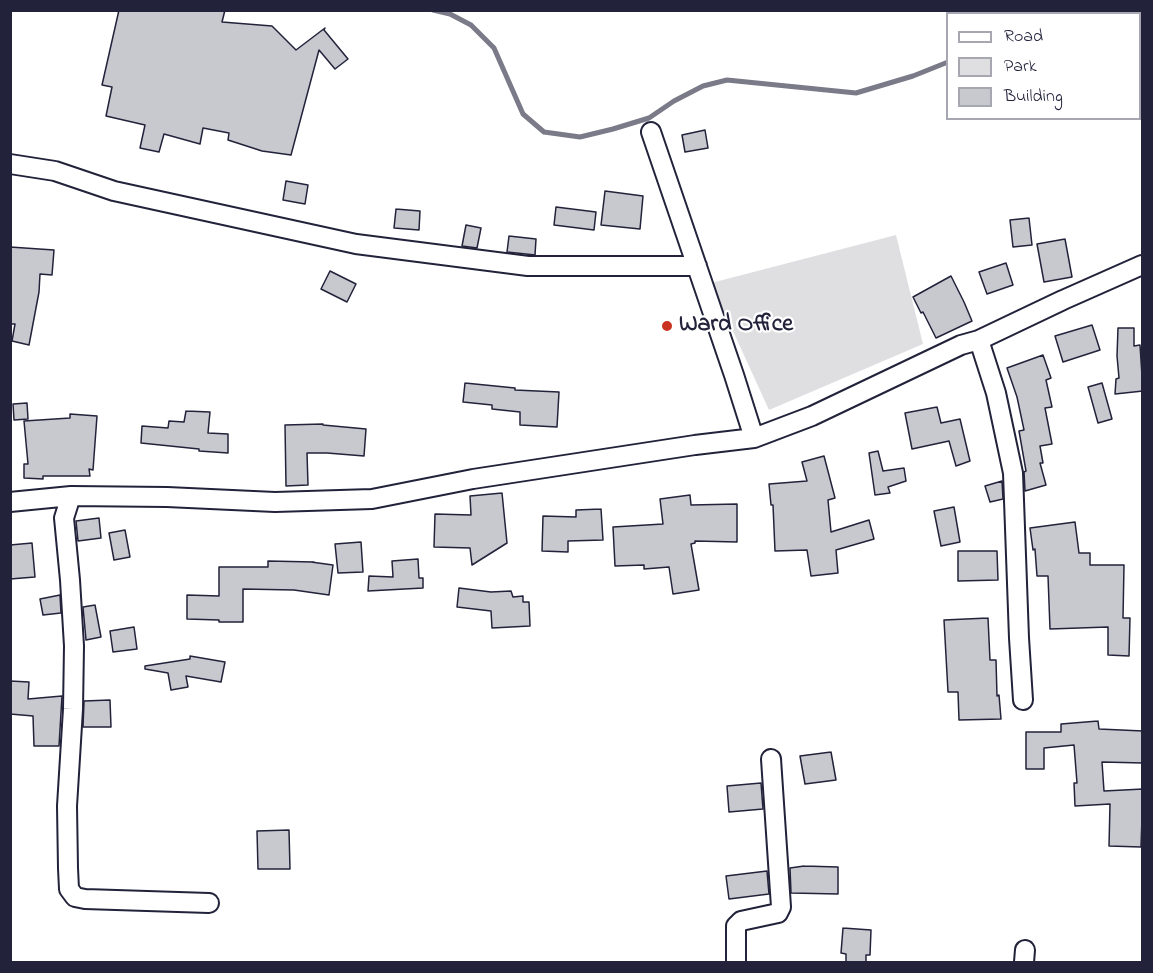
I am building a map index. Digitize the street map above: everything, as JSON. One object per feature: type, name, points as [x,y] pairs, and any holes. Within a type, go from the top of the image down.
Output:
[{"type":"street","points":[[651,132],[754,438]]},
{"type":"street","points":[[10,164],[55,171],[114,190],[356,244],[528,266],[697,267]]},
{"type":"street","points":[[10,502],[71,496],[167,497],[275,502],[372,499],[473,479],[754,438],[812,416],[961,345],[979,340],[1143,265]]},
{"type":"street","points":[[979,340],[996,393],[1013,473],[1023,700]]},
{"type":"street","points":[[71,496],[64,518],[74,646],[67,806],[69,889],[75,897],[85,899],[209,903]]},
{"type":"street","points":[[736,963],[736,927],[741,921],[778,914],[781,907],[771,759]]},
{"type":"green space","points":[[896,235],[923,344],[769,410],[711,283]]},
{"type":"building","points":[[119,10],[225,10],[222,22],[272,26],[296,50],[325,28],[324,30],[348,59],[335,69],[319,50],[291,155],[262,151],[228,140],[229,133],[203,128],[200,144],[164,134],[159,152],[140,148],[145,125],[106,116],[112,87],[102,85]]},
{"type":"building","points":[[705,130],[708,148],[685,152],[682,135]]},
{"type":"building","points":[[286,181],[308,185],[305,204],[283,200]]},
{"type":"building","points":[[605,191],[643,196],[640,229],[601,225]]},
{"type":"building","points":[[556,207],[596,212],[594,230],[554,225]]},
{"type":"building","points":[[396,209],[420,211],[419,230],[394,228]]},
{"type":"building","points":[[1029,218],[1032,245],[1013,247],[1010,220]]},
{"type":"building","points":[[466,225],[481,228],[477,248],[462,246]]},
{"type":"building","points":[[509,236],[536,239],[535,255],[507,252]]},
{"type":"building","points":[[1065,239],[1072,277],[1044,282],[1037,244]]},
{"type":"building","points":[[10,247],[54,250],[52,275],[40,274],[29,345],[12,341],[15,324],[10,324]]},
{"type":"building","points":[[1006,263],[1013,285],[987,294],[979,272]]},
{"type":"building","points":[[330,271],[356,284],[347,302],[321,289]]},
{"type":"building","points":[[951,276],[972,321],[936,338],[913,297]]},
{"type":"building","points":[[1092,325],[1100,350],[1063,362],[1055,336]]},
{"type":"building","points":[[1118,328],[1134,328],[1134,346],[1140,345],[1143,391],[1115,394],[1116,379],[1119,378]]},
{"type":"building","points":[[1043,355],[1051,378],[1046,380],[1052,407],[1045,408],[1052,444],[1040,446],[1043,463],[1040,463],[1046,485],[1025,491],[1024,472],[1026,471],[1019,431],[1024,430],[1017,397],[1007,368]]},
{"type":"building","points":[[465,383],[515,388],[515,390],[559,392],[557,427],[520,425],[520,412],[492,409],[492,405],[463,402]]},
{"type":"building","points":[[1102,383],[1112,419],[1098,423],[1088,387]]},
{"type":"building","points":[[27,403],[28,419],[14,420],[13,404]]},
{"type":"building","points":[[937,407],[941,423],[960,419],[970,461],[956,466],[949,441],[912,449],[905,413]]},
{"type":"building","points":[[186,411],[210,412],[208,433],[228,434],[228,453],[141,443],[142,426],[168,428],[169,421],[184,422]]},
{"type":"building","points":[[70,414],[97,416],[93,470],[89,469],[90,476],[24,478],[24,464],[28,464],[24,421],[70,418]]},
{"type":"building","points":[[323,424],[366,429],[364,456],[307,453],[308,485],[286,486],[285,425]]},
{"type":"building","points":[[878,451],[883,471],[904,468],[906,481],[888,487],[890,493],[875,495],[869,453]]},
{"type":"building","points":[[824,456],[835,498],[828,500],[831,532],[869,520],[874,539],[836,550],[838,573],[811,576],[807,550],[775,551],[773,505],[771,505],[769,484],[807,481],[802,462]]},
{"type":"building","points":[[1002,481],[1003,499],[990,502],[985,486]]},
{"type":"building","points":[[502,493],[507,543],[472,565],[470,548],[434,547],[435,514],[471,515],[470,496]]},
{"type":"building","points":[[690,495],[691,505],[737,504],[737,542],[695,541],[691,544],[699,590],[673,594],[669,567],[644,569],[644,565],[615,566],[613,527],[663,524],[660,499]]},
{"type":"building","points":[[954,507],[960,542],[941,546],[934,511]]},
{"type":"building","points":[[601,509],[603,540],[568,541],[568,552],[542,551],[543,516],[576,517],[576,510]]},
{"type":"building","points":[[99,518],[101,538],[78,541],[76,521]]},
{"type":"building","points":[[1075,522],[1079,553],[1090,553],[1090,565],[1124,565],[1123,618],[1130,618],[1129,656],[1108,655],[1108,627],[1050,629],[1048,576],[1037,576],[1035,549],[1033,550],[1030,528]]},
{"type":"building","points":[[125,530],[130,557],[114,560],[109,533]]},
{"type":"building","points":[[361,542],[363,572],[338,573],[335,544]]},
{"type":"building","points":[[32,543],[35,577],[10,579],[10,545]]},
{"type":"building","points":[[958,551],[997,551],[998,580],[958,581]]},
{"type":"building","points":[[418,559],[419,578],[423,578],[423,588],[368,591],[369,576],[393,577],[392,561]]},
{"type":"building","points":[[268,561],[314,562],[311,562],[333,565],[329,595],[294,590],[243,589],[243,622],[187,619],[187,595],[219,596],[219,567],[268,567]]},
{"type":"building","points":[[459,588],[491,592],[511,591],[513,597],[523,596],[523,602],[529,602],[530,626],[492,628],[491,611],[457,607]]},
{"type":"building","points":[[60,595],[61,613],[43,615],[40,599]]},
{"type":"building","points":[[95,605],[101,637],[86,640],[83,607]]},
{"type":"building","points":[[988,618],[990,660],[996,660],[997,696],[999,695],[1001,719],[959,720],[958,692],[948,692],[944,620]]},
{"type":"building","points":[[134,627],[137,649],[113,652],[110,631]]},
{"type":"building","points":[[190,656],[225,662],[221,682],[186,676],[188,687],[171,690],[168,673],[145,669],[145,666],[190,659]]},
{"type":"building","points":[[10,681],[29,682],[28,699],[62,696],[59,746],[34,746],[33,716],[10,714]]},
{"type":"building","points":[[110,700],[111,727],[83,727],[84,701]]},
{"type":"building","points":[[1098,721],[1099,729],[1143,731],[1143,763],[1102,762],[1104,791],[1143,789],[1141,847],[1109,846],[1110,804],[1075,806],[1074,783],[1077,783],[1074,745],[1044,748],[1044,769],[1026,769],[1026,732],[1061,732],[1061,724]]},
{"type":"building","points":[[831,752],[836,780],[805,784],[800,756]]},
{"type":"building","points":[[761,783],[763,809],[729,812],[727,786]]},
{"type":"building","points":[[289,830],[290,869],[258,869],[257,831]]},
{"type":"building","points":[[838,867],[838,894],[791,893],[790,868]]},
{"type":"building","points":[[767,871],[769,894],[729,899],[726,876]]},
{"type":"building","points":[[843,928],[871,930],[870,955],[866,955],[866,963],[846,963],[846,954],[841,953]]},
{"type":"waterway","points":[[433,10],[450,14],[471,25],[494,48],[523,114],[544,132],[580,137],[649,118],[674,101],[703,86],[727,80],[856,93],[913,76],[946,63]]},
{"type":"place","name":"Ward Office","points":[[667,326]]}]
